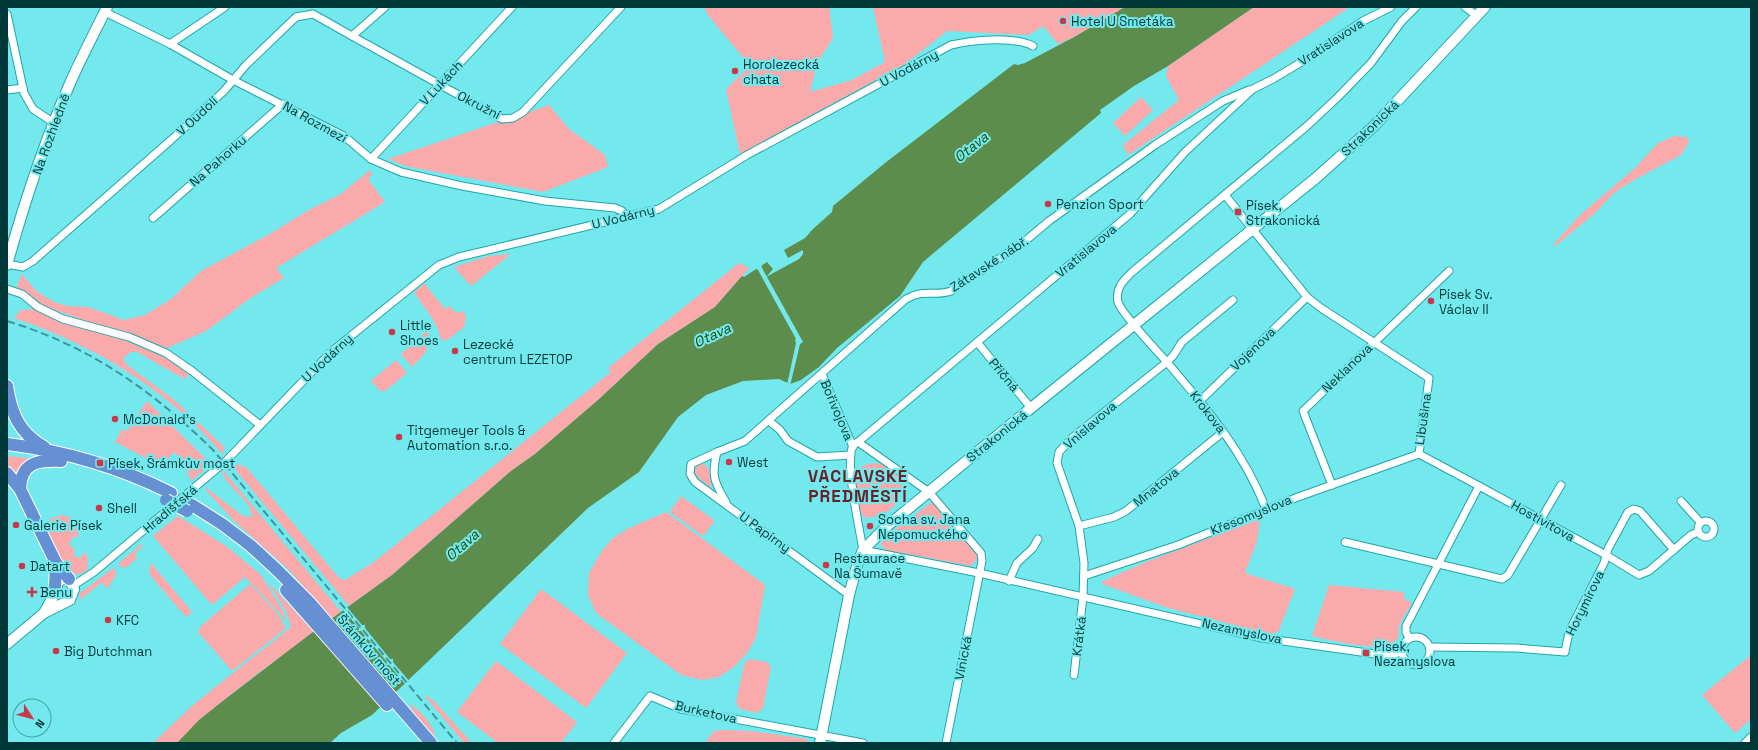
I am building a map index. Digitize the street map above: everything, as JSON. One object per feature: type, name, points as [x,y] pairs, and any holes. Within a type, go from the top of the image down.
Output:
[{"type":"highway","points":[[8,395],[23,432],[38,443],[52,450]]},
{"type":"highway","points":[[7,444],[52,450],[106,466],[150,483],[168,497]]},
{"type":"highway","points":[[7,451],[85,467],[168,497]]},
{"type":"highway","points":[[20,489],[22,474],[28,466],[42,461],[61,461]]},
{"type":"highway","points":[[7,473],[20,489],[56,564],[71,582]]},
{"type":"highway","name":"Šrámkův most","points":[[168,497],[222,524],[251,546],[306,605],[405,720]]},
{"type":"highway","points":[[55,589],[56,564]]},
{"type":"highway","points":[[405,720],[420,743]]},
{"type":"highway","points":[[405,720],[431,743]]},
{"type":"main road","name":"Strakonická","points":[[863,550],[886,527],[1031,408],[1253,231],[1316,178],[1374,126],[1485,7]]},
{"type":"main road","name":"Na Rozhledně","points":[[7,265],[19,223],[54,123],[72,80],[106,9]]},
{"type":"main road","points":[[820,739],[849,595],[858,562],[863,550]]},
{"type":"main road","name":"Hradišťská","points":[[55,589],[60,579],[71,582]]},
{"type":"main road","points":[[7,644],[44,613],[69,601],[72,597],[71,582]]},
{"type":"main road","points":[[55,589],[57,598],[63,603]]},
{"type":"main road","points":[[44,613],[55,589]]},
{"type":"street","points":[[170,44],[225,7]]},
{"type":"street","points":[[352,36],[385,7]]},
{"type":"street","name":"V Lukách","points":[[371,159],[512,7]]},
{"type":"street","name":"Okružní","points":[[352,36],[502,119],[513,118],[523,112],[621,7]]},
{"type":"street","name":"Vratislavova","points":[[855,444],[1130,214],[1185,152],[1253,89],[1299,63],[1363,21],[1391,7]]},
{"type":"street","points":[[1135,325],[1118,303],[1117,295],[1121,283],[1338,97],[1371,63],[1402,21],[1416,7]]},
{"type":"street","points":[[1466,7],[1477,16]]},
{"type":"street","name":"Na Rozmezí","points":[[106,9],[233,80],[344,136],[371,159],[401,172],[462,186],[545,201],[615,208],[622,211],[627,217]]},
{"type":"street","points":[[7,14],[8,26],[23,88],[33,109],[54,123]]},
{"type":"street","name":"V Oudolí","points":[[7,265],[23,267],[33,261],[171,140],[224,91],[263,48],[296,17],[313,14],[352,36]]},
{"type":"street","name":"U Vodárny","points":[[260,425],[331,352],[439,265],[459,257],[659,209],[747,155],[951,45],[964,42],[1010,40],[1023,41],[1033,46]]},
{"type":"street","points":[[7,90],[23,88]]},
{"type":"street","name":"Zátavské nábř.","points":[[691,464],[745,441],[906,299],[921,293],[945,293],[951,291],[1024,242],[1155,145],[1223,101],[1253,89]]},
{"type":"street","name":"Na Pahorku","points":[[153,218],[283,104]]},
{"type":"street","points":[[1225,195],[1253,231]]},
{"type":"street","name":"Libušina","points":[[1253,231],[1307,297],[1321,308],[1429,378],[1419,454],[1479,486]]},
{"type":"street","name":"Neklanova","points":[[1332,485],[1303,411],[1449,271]]},
{"type":"street","points":[[7,289],[22,294],[38,307],[63,319],[129,338],[166,353],[192,371],[260,425]]},
{"type":"street","name":"Vojenova","points":[[1200,401],[1307,297]]},
{"type":"street","name":"Vnislavova","points":[[1083,597],[1084,563],[1079,526],[1056,463],[1060,452],[1072,438],[1167,362],[1182,342],[1233,300]]},
{"type":"street","name":"Krokova","points":[[1135,325],[1200,401],[1223,432],[1250,471],[1266,509]]},
{"type":"street","name":"Příčná","points":[[977,342],[1031,408]]},
{"type":"street","name":"Bořivojova","points":[[822,374],[855,444]]},
{"type":"street","points":[[769,420],[780,430],[788,441],[817,457],[851,455]]},
{"type":"street","name":"Hradišťská","points":[[71,582],[94,572],[220,466],[260,425]]},
{"type":"street","name":"Mnatova","points":[[1079,526],[1126,511],[1223,432]]},
{"type":"street","points":[[855,444],[851,455],[852,480],[863,550]]},
{"type":"street","name":"Vinická","points":[[855,444],[929,492],[979,549],[982,557],[946,743]]},
{"type":"street","points":[[717,452],[713,467],[714,480],[729,506]]},
{"type":"street","name":"Křesomyslova","points":[[1084,576],[1178,545],[1266,509],[1419,454]]},
{"type":"street","name":"U Papírny","points":[[691,464],[690,474],[695,482],[849,595]]},
{"type":"street","points":[[1345,542],[1502,579],[1508,575],[1561,485]]},
{"type":"street","points":[[1409,638],[1406,632],[1406,626],[1479,486]]},
{"type":"street","name":"Hostivítova","points":[[1479,486],[1606,555],[1639,575],[1649,571],[1674,550]]},
{"type":"street","points":[[1681,501],[1700,522]]},
{"type":"street","name":"Horymírova","points":[[1430,647],[1516,648],[1565,652],[1569,632],[1604,564],[1608,549],[1628,512],[1634,509],[1640,511],[1674,550]]},
{"type":"street","points":[[1707,520],[1710,521],[1714,527],[1713,534],[1703,537],[1698,532],[1697,528],[1700,522],[1707,520]]},
{"type":"street","points":[[1674,550],[1698,532]]},
{"type":"street","points":[[1009,581],[1017,563],[1033,548],[1038,539]]},
{"type":"street","name":"Nezamyslova","points":[[863,550],[979,573],[1262,638],[1382,655],[1392,655],[1401,652]]},
{"type":"street","name":"Krátká","points":[[1074,675],[1083,597]]},
{"type":"street","points":[[1419,636],[1424,638],[1430,647],[1429,657],[1421,664],[1410,664],[1403,657],[1401,652],[1404,641],[1409,638],[1419,636]]},
{"type":"street","name":"Burketova","points":[[614,743],[650,696],[681,709],[820,739]]},
{"type":"street","points":[[1745,743],[1751,737]]},
{"type":"street","points":[[820,739],[864,743]]},
{"type":"shaded area","points":[[704,7],[829,7],[833,38],[817,63],[810,92],[852,80],[885,62],[873,7],[1125,7],[1076,36],[1058,44],[1043,26],[1029,35],[947,31],[905,64],[740,154],[726,89],[750,66],[708,15]]},
{"type":"shaded area","points":[[1254,7],[1350,7],[1128,155],[1123,145],[1179,100],[1166,76],[1168,66]]},
{"type":"shaded area","points":[[1141,97],[1153,110],[1125,136],[1113,123]]},
{"type":"shaded area","points":[[549,105],[569,129],[605,155],[608,167],[543,192],[405,166],[388,159],[498,122],[515,121],[527,113]]},
{"type":"shaded area","points":[[1674,136],[1687,137],[1689,142],[1681,155],[1615,192],[1594,214],[1558,244],[1552,246],[1580,215],[1635,168],[1658,143]]},
{"type":"shaded area","points":[[370,170],[372,175],[368,179],[385,202],[276,268],[284,278],[252,297],[206,331],[167,348],[40,305],[16,289],[22,274],[36,291],[54,302],[68,306],[88,307],[124,320],[145,315],[171,299],[201,271],[268,235],[307,211],[341,194]]},
{"type":"shaded area","points":[[511,254],[471,286],[454,267],[489,256]]},
{"type":"shaded area","points":[[739,263],[749,268],[715,307],[658,344],[598,400],[535,454],[511,471],[392,575],[349,606],[233,467],[238,464],[247,468],[339,578],[345,580],[374,562],[611,372],[608,368]]},
{"type":"shaded area","points":[[425,283],[445,309],[450,306],[456,313],[463,311],[466,317],[464,327],[446,341],[440,338],[434,321],[414,292]]},
{"type":"shaded area","points":[[34,309],[66,323],[146,348],[175,363],[188,374],[186,379],[137,352],[130,352],[123,359],[127,365],[173,399],[218,441],[224,447],[223,455],[179,410],[128,372],[73,342],[14,318],[21,310]]},
{"type":"shaded area","points":[[427,331],[429,342],[426,351],[412,367],[401,354]]},
{"type":"shaded area","points":[[396,360],[407,373],[385,391],[380,391],[371,381]]},
{"type":"shaded area","points":[[147,401],[211,464],[191,481],[183,460],[174,452],[161,466],[115,442],[122,429],[126,431],[131,426],[126,423],[128,418],[131,418],[133,414],[137,416]]},
{"type":"shaded area","points":[[7,456],[28,458],[17,480],[7,468]]},
{"type":"shaded area","points":[[701,463],[707,467],[709,471],[712,489],[694,472],[696,467]]},
{"type":"shaded area","points":[[876,463],[891,470],[902,482],[899,496],[896,504],[885,513],[872,517],[864,517],[861,513],[856,495],[855,477],[860,468],[865,465]]},
{"type":"shaded area","points":[[223,470],[341,612],[332,618],[288,569],[233,520],[204,488],[208,489],[243,516],[252,517],[249,506],[228,483],[223,474]]},
{"type":"shaded area","points":[[681,496],[715,521],[703,536],[670,512]]},
{"type":"shaded area","points":[[932,502],[980,555],[971,566],[887,550],[881,546],[882,539]]},
{"type":"shaded area","points":[[666,512],[765,585],[756,638],[747,653],[734,667],[719,677],[702,680],[681,675],[596,613],[588,595],[589,573],[601,552],[612,539],[627,529]]},
{"type":"shaded area","points":[[63,515],[71,518],[79,536],[72,538],[69,544],[75,550],[73,555],[80,558],[85,552],[88,558],[87,570],[79,574],[72,573],[66,568],[56,552],[47,527],[51,518]]},
{"type":"shaded area","points":[[178,516],[226,546],[261,575],[283,611],[286,621],[245,577],[211,604],[153,536]]},
{"type":"shaded area","points":[[1260,519],[1257,541],[1245,573],[1295,589],[1278,632],[1269,634],[1168,608],[1105,585],[1101,582],[1146,562]]},
{"type":"shaded area","points":[[141,544],[143,546],[135,553],[137,558],[128,566],[123,568],[119,565],[119,563]]},
{"type":"shaded area","points":[[151,563],[192,612],[186,617],[150,575],[149,568]]},
{"type":"shaded area","points":[[113,568],[116,571],[116,575],[107,589],[102,582],[80,600],[79,594]]},
{"type":"shaded area","points":[[267,581],[314,632],[226,699],[177,743],[153,743],[193,705],[291,627],[286,611]]},
{"type":"shaded area","points":[[250,584],[277,613],[286,628],[232,671],[198,632],[200,627]]},
{"type":"shaded area","points":[[1329,585],[1404,592],[1403,598],[1412,603],[1399,626],[1399,635],[1397,639],[1391,644],[1370,646],[1344,643],[1312,636]]},
{"type":"shaded area","points":[[541,589],[627,653],[586,708],[500,644]]},
{"type":"shaded area","points":[[1751,655],[1751,719],[1735,733],[1702,695]]},
{"type":"shaded area","points":[[749,659],[767,662],[771,667],[763,708],[757,713],[740,709],[736,703],[744,664]]},
{"type":"shaded area","points":[[496,661],[577,722],[561,743],[498,743],[457,712]]},
{"type":"shaded area","points":[[423,694],[433,700],[472,743],[464,743]]},
{"type":"shaded area","points":[[411,704],[425,718],[435,735],[432,737],[412,714],[414,713],[410,705]]},
{"type":"shaded area","points":[[714,731],[750,731],[802,738],[808,740],[809,743],[705,743]]},
{"type":"water","name":"Otava","points":[[1125,7],[1254,7],[1168,66],[1134,86],[1100,110],[1101,113],[923,262],[900,296],[837,348],[819,367],[801,380],[790,384],[779,379],[743,381],[706,395],[678,417],[639,472],[588,508],[372,715],[341,733],[330,743],[177,743],[199,720],[224,700],[309,635],[392,575],[511,471],[535,454],[598,400],[658,344],[715,307],[742,276],[744,277],[767,262],[773,269],[766,277],[799,259],[803,254],[803,250],[788,258],[784,250],[805,238],[832,212],[833,206],[885,163],[1014,64],[1018,65],[1025,63],[1076,36]]},
{"type":"pier","points":[[761,264],[803,342],[800,344],[790,386],[787,385],[796,339],[755,267]]},
{"type":"pier","points":[[346,606],[362,625],[365,625],[365,628],[390,659],[393,659],[393,662],[410,682],[406,685],[389,665],[386,665],[387,662],[361,631],[358,631],[359,628],[342,609]]},
{"type":"railway","points":[[7,321],[37,331],[65,343],[118,372],[143,389],[190,428],[213,450],[457,743]]},
{"type":"place","name":"Hotel U Smetáka","points":[[1063,21]]},
{"type":"place","name":"Horolezecká chata","points":[[735,71]]},
{"type":"place","name":"Penzion Sport","points":[[1048,204]]},
{"type":"place","name":"Písek, Strakonická","points":[[1238,212]]},
{"type":"place","name":"Písek Sv. Václav II","points":[[1431,301]]},
{"type":"place","name":"Little Shoes","points":[[392,332]]},
{"type":"place","name":"Lezecké centrum LEZETOP","points":[[455,351]]},
{"type":"place","name":"McDonald's","points":[[115,419]]},
{"type":"place","name":"Titgemeyer Tools & Automation s.r.o.","points":[[399,437]]},
{"type":"place","name":"West","points":[[729,462]]},
{"type":"place","name":"Písek, Šrámkův most","points":[[100,463]]},
{"type":"place","name":"Shell","points":[[99,508]]},
{"type":"place","name":"Galerie Písek","points":[[16,525]]},
{"type":"place","name":"Socha sv. Jana Nepomuckého","points":[[870,526]]},
{"type":"place","name":"Restaurace Na Šumavě","points":[[826,565]]},
{"type":"place","name":"Datart","points":[[22,566]]},
{"type":"place","name":"Benu","points":[[32,592]]},
{"type":"place","name":"KFC","points":[[108,620]]},
{"type":"place","name":"Big Dutchman","points":[[56,651]]},
{"type":"place","name":"Písek, Nezamyslova","points":[[1366,653]]},
{"type":"district","name":"VÁCLAVSKÉ PŘEDMĚSTÍ","points":[[858,486]]}]
